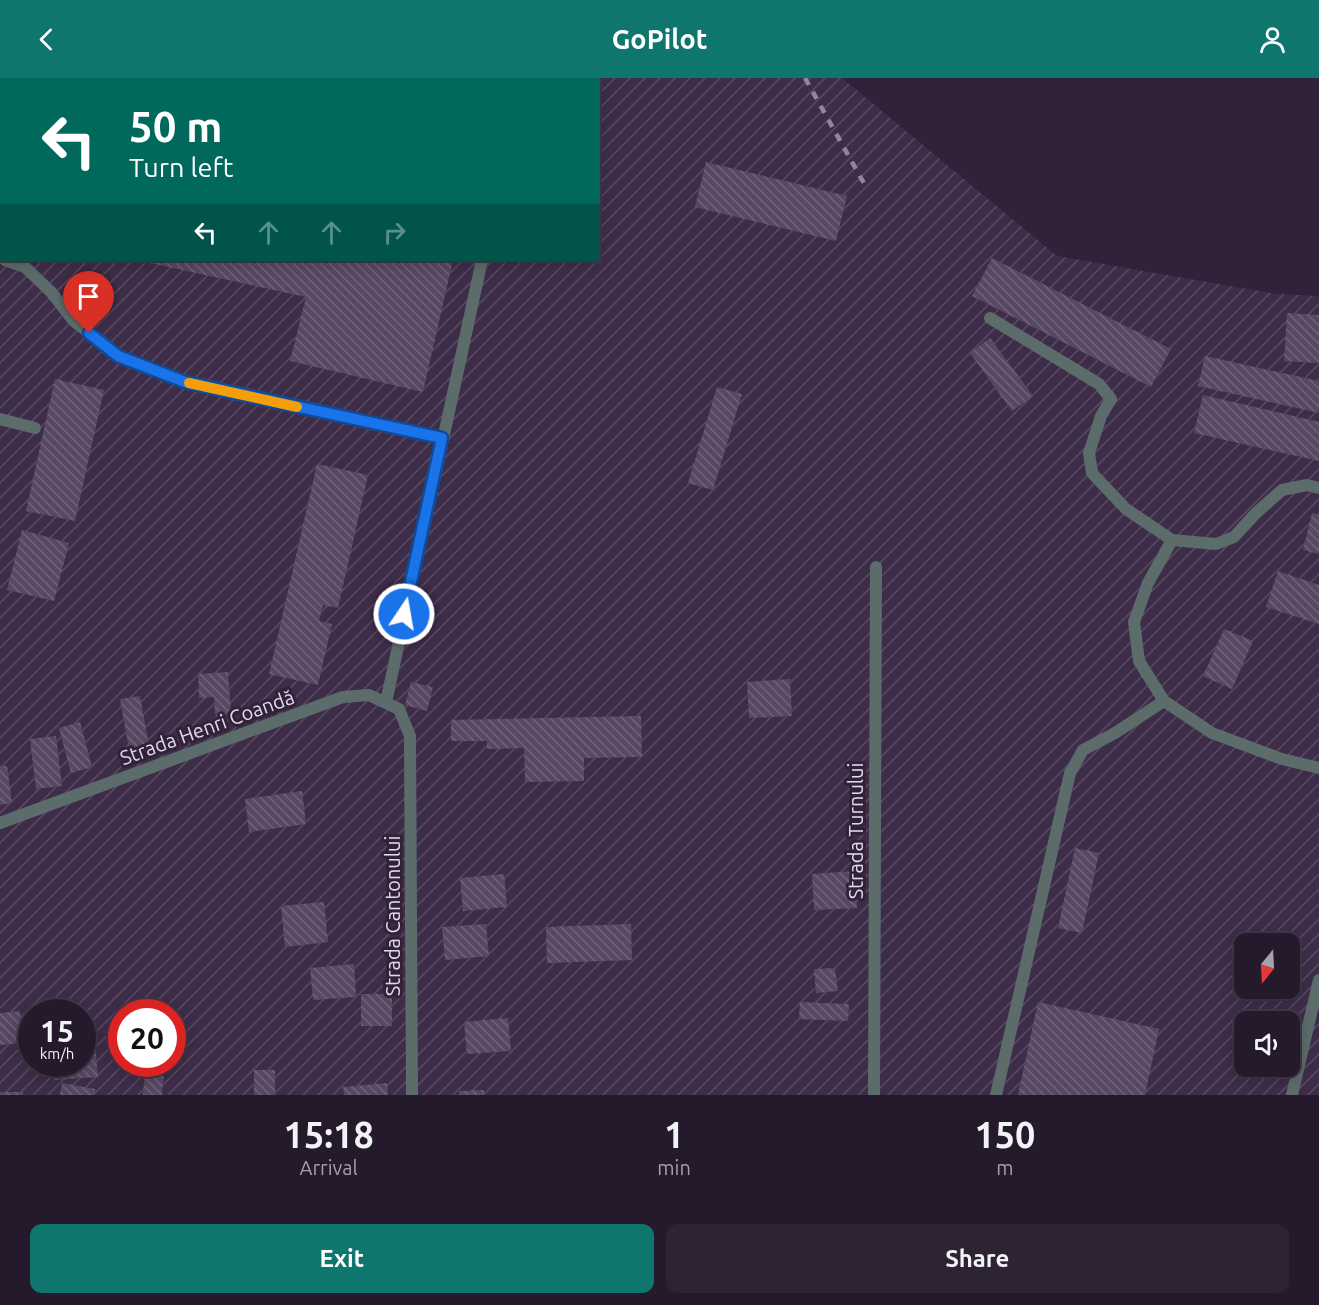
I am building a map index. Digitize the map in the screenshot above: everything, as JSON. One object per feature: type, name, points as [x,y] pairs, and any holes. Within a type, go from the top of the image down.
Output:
[{"type":"street","points":[[386,702],[482,261]]},
{"type":"street","points":[[27,263],[74,321],[118,356],[185,382],[442,438]]},
{"type":"street","points":[[990,318],[1099,384],[1111,399],[1101,416],[1089,453],[1092,473],[1126,509],[1172,540],[1216,544],[1234,537],[1282,490],[1307,485],[1319,488]]},
{"type":"street","points":[[0,419],[35,428]]},
{"type":"street","points":[[1172,540],[1148,583],[1134,622],[1139,661],[1164,700],[1212,733],[1282,759],[1319,768]]},
{"type":"street","name":"Strada Turnului","points":[[874,1095],[876,567]]},
{"type":"street","name":"Strada Henri Coandă","points":[[0,823],[344,697],[369,695],[386,702]]},
{"type":"street","points":[[996,1095],[1070,773],[1083,750],[1115,733],[1164,700]]},
{"type":"street","name":"Strada Cantonului","points":[[386,702],[399,709],[410,736],[412,1095]]},
{"type":"street","points":[[1292,1095],[1319,980]]},
{"type":"shaded area","points":[[600,78],[842,78],[1057,256],[1276,294],[1319,296],[1319,1095],[0,1095],[0,261],[600,261]]},
{"type":"building","points":[[706,162],[847,196],[836,241],[695,207]]},
{"type":"building","points":[[992,258],[1171,349],[1151,387],[972,296]]},
{"type":"building","points":[[141,261],[453,261],[423,392],[290,361],[306,297]]},
{"type":"building","points":[[1287,313],[1319,315],[1319,363],[1284,361]]},
{"type":"building","points":[[990,338],[1033,396],[1012,411],[970,353]]},
{"type":"building","points":[[1205,356],[1319,381],[1319,413],[1198,386]]},
{"type":"building","points":[[55,379],[104,390],[75,521],[26,511]]},
{"type":"building","points":[[717,387],[742,394],[713,490],[688,483]]},
{"type":"building","points":[[1203,395],[1319,422],[1319,461],[1194,433]]},
{"type":"building","points":[[317,464],[368,475],[338,608],[323,605],[319,621],[332,624],[318,685],[269,674]]},
{"type":"building","points":[[1312,513],[1319,515],[1319,554],[1303,550]]},
{"type":"building","points":[[22,530],[69,543],[54,601],[7,590]]},
{"type":"building","points":[[1278,571],[1319,585],[1319,624],[1266,607]]},
{"type":"building","points":[[1224,629],[1253,641],[1232,689],[1203,676]]},
{"type":"building","points":[[228,672],[231,714],[215,715],[214,697],[199,698],[198,674]]},
{"type":"building","points":[[790,679],[792,716],[749,718],[747,682]]},
{"type":"building","points":[[411,682],[433,687],[427,711],[405,705]]},
{"type":"building","points":[[140,696],[150,751],[130,755],[120,699]]},
{"type":"building","points":[[641,716],[642,757],[584,758],[584,781],[525,782],[524,748],[487,749],[487,741],[451,741],[451,720]]},
{"type":"building","points":[[80,722],[92,767],[71,773],[59,728]]},
{"type":"building","points":[[56,736],[62,786],[36,789],[30,739]]},
{"type":"building","points":[[0,766],[7,766],[12,803],[0,805]]},
{"type":"building","points":[[302,791],[306,824],[249,832],[245,799]]},
{"type":"building","points":[[1075,848],[1099,853],[1082,933],[1058,928]]},
{"type":"building","points":[[855,871],[857,908],[814,910],[812,874]]},
{"type":"building","points":[[504,874],[507,907],[463,911],[460,878]]},
{"type":"building","points":[[324,902],[328,942],[285,947],[281,906]]},
{"type":"building","points":[[486,924],[489,956],[445,960],[442,927]]},
{"type":"building","points":[[631,924],[632,960],[547,963],[546,927]]},
{"type":"building","points":[[354,964],[356,997],[313,1000],[310,968]]},
{"type":"building","points":[[835,968],[838,991],[816,993],[814,969]]},
{"type":"building","points":[[361,994],[392,994],[392,1026],[361,1026]]},
{"type":"building","points":[[800,1002],[849,1004],[848,1021],[799,1019]]},
{"type":"building","points":[[1038,1002],[1159,1029],[1145,1095],[1018,1095]]},
{"type":"building","points":[[18,1011],[18,1043],[0,1045],[0,1013]]},
{"type":"building","points":[[508,1018],[511,1051],[467,1054],[464,1022]]},
{"type":"building","points":[[96,1055],[98,1077],[54,1080],[54,1077],[96,1077]]},
{"type":"building","points":[[254,1070],[275,1070],[275,1095],[254,1095]]},
{"type":"building","points":[[144,1077],[164,1077],[162,1095],[143,1095]]},
{"type":"building","points":[[62,1083],[95,1089],[94,1095],[60,1095]]},
{"type":"building","points":[[387,1083],[388,1095],[344,1095],[343,1087]]},
{"type":"building","points":[[484,1090],[484,1095],[459,1095],[459,1091]]},
{"type":"building","points":[[0,1092],[23,1092],[23,1095],[0,1095]]},
{"type":"railway","points":[[805,78],[866,187]]},
{"type":"slow traffic","points":[[189,383],[297,407]]},
{"type":"route","points":[[89,333],[118,356],[185,382],[442,438],[404,614]]}]
